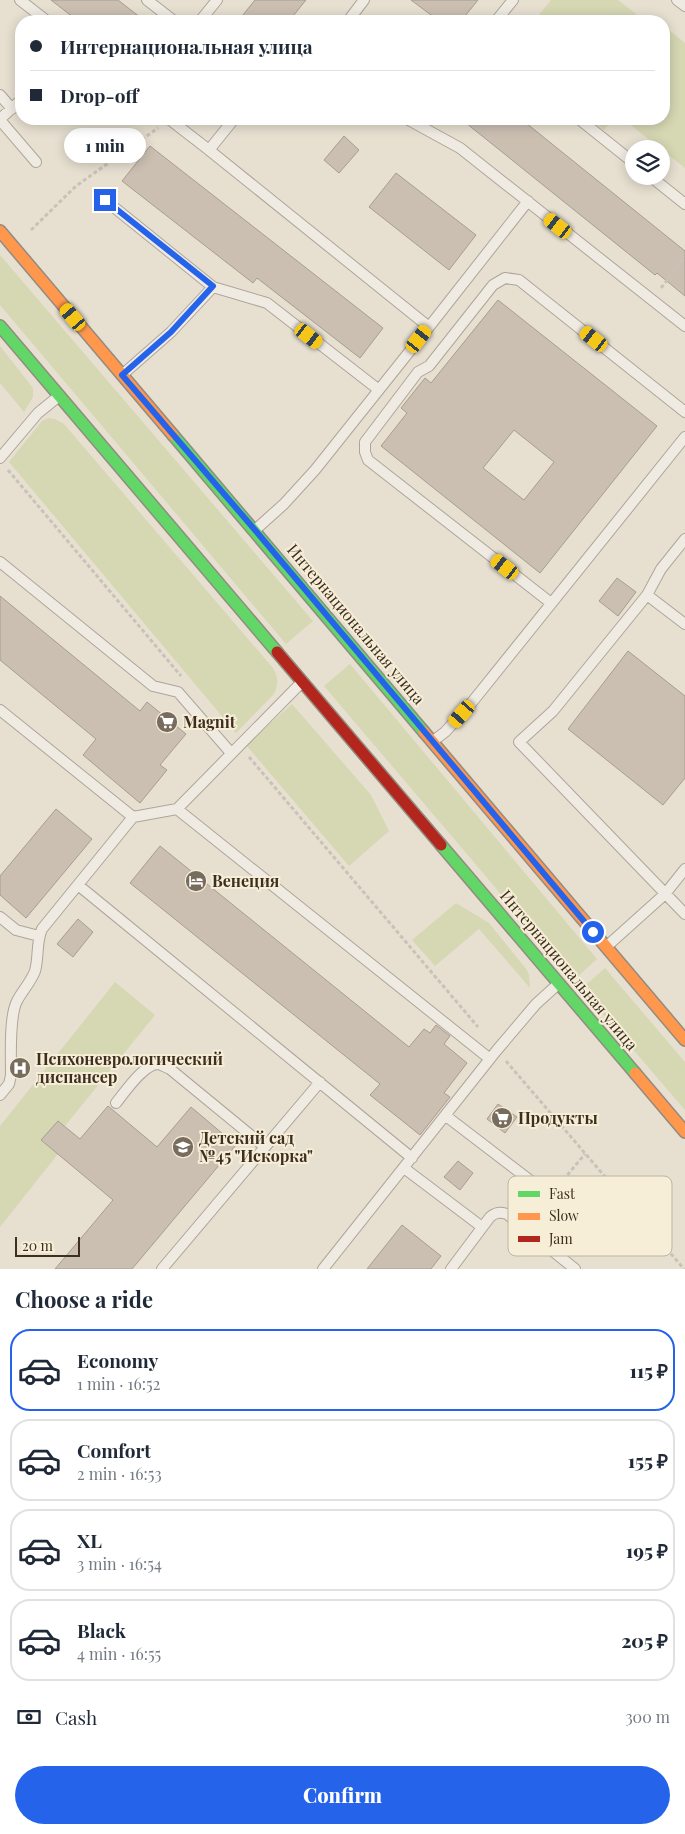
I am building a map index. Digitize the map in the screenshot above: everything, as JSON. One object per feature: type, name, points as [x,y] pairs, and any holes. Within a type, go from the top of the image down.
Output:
[{"type":"main road","name":"Интернациональная улица","points":[[0,231],[685,1040]]},
{"type":"main road","name":"Интернациональная улица","points":[[0,326],[685,1132]]},
{"type":"lane","points":[[20,0],[39,15]]},
{"type":"lane","points":[[148,0],[167,15]]},
{"type":"lane","points":[[205,15],[217,0]]},
{"type":"lane","points":[[353,15],[364,0]]},
{"type":"lane","points":[[501,15],[513,0]]},
{"type":"lane","points":[[677,0],[685,6]]},
{"type":"lane","points":[[0,94],[12,109]]},
{"type":"lane","points":[[15,106],[0,120],[36,162]]},
{"type":"lane","points":[[177,125],[429,327]]},
{"type":"lane","points":[[208,150],[229,125]]},
{"type":"lane","points":[[418,125],[460,148],[685,326]]},
{"type":"lane","points":[[586,125],[625,156]]},
{"type":"lane","points":[[661,185],[685,204]]},
{"type":"lane","points":[[105,200],[213,286],[267,303],[379,390]]},
{"type":"lane","points":[[255,530],[299,489],[528,201]]},
{"type":"lane","points":[[551,603],[368,460],[365,452],[365,442],[418,372],[429,366],[492,285],[505,278],[520,280],[685,412]]},
{"type":"lane","points":[[122,375],[171,332],[213,286]]},
{"type":"lane","points":[[0,458],[38,413],[59,395]]},
{"type":"lane","points":[[433,741],[445,732],[469,706],[685,437]]},
{"type":"lane","points":[[685,539],[661,569],[647,594],[553,711],[519,742],[685,914]]},
{"type":"lane","points":[[0,562],[153,686],[178,692],[231,753]]},
{"type":"lane","points":[[647,594],[685,624]]},
{"type":"lane","points":[[0,1095],[8,1084],[11,1075],[13,1013],[16,1002],[30,982],[36,969],[39,936],[42,929],[133,817],[177,809],[302,681]]},
{"type":"lane","points":[[0,710],[133,817]]},
{"type":"lane","points":[[177,809],[490,1059]]},
{"type":"lane","points":[[606,947],[665,894],[685,869]]},
{"type":"lane","points":[[78,885],[412,1158]]},
{"type":"lane","points":[[0,917],[16,930],[39,936]]},
{"type":"lane","points":[[322,1269],[497,1050],[536,1004],[559,983]]},
{"type":"lane","points":[[116,1103],[142,1072],[150,1066],[160,1064],[170,1069],[265,1147]]},
{"type":"lane","points":[[162,1269],[320,1082]]},
{"type":"lane","points":[[446,1116],[524,1176]]},
{"type":"lane","points":[[404,1168],[482,1227]]},
{"type":"lane","points":[[451,1269],[494,1213],[500,1212],[508,1215]]},
{"type":"lane","points":[[559,1256],[575,1269]]},
{"type":"path","points":[[37,237],[31,230],[76,186],[162,125]]},
{"type":"path","points":[[652,300],[685,257]]},
{"type":"path","points":[[6,467],[183,678]]},
{"type":"path","points":[[239,745],[605,1176]]},
{"type":"path","points":[[672,1255],[684,1269]]},
{"type":"green space","points":[[551,0],[618,0],[637,15],[539,15]]},
{"type":"green space","points":[[670,31],[685,43],[685,168],[670,156],[670,140],[650,140],[631,125],[670,125]]},
{"type":"green space","points":[[598,125],[608,125],[604,130]]},
{"type":"green space","points":[[0,255],[313,621],[286,644],[0,305]]},
{"type":"green space","points":[[0,346],[33,388],[33,397],[24,412],[0,383]]},
{"type":"green space","points":[[48,418],[55,419],[64,424],[273,668],[277,681],[274,694],[236,733],[9,462],[42,421]]},
{"type":"green space","points":[[350,664],[597,959],[574,980],[324,686]]},
{"type":"green space","points":[[292,704],[371,795],[389,831],[349,866],[246,745]]},
{"type":"green space","points":[[456,903],[489,923],[527,970],[530,988],[479,929],[435,966],[412,940]]},
{"type":"green space","points":[[605,968],[685,1062],[685,1110],[581,989]]},
{"type":"green space","points":[[115,982],[155,1015],[65,1126],[58,1121],[42,1140],[58,1154],[0,1227],[0,1126]]},
{"type":"building","points":[[51,0],[118,0],[137,15],[70,15]]},
{"type":"building","points":[[255,0],[306,0],[294,15],[243,15]]},
{"type":"building","points":[[411,0],[478,0],[466,15],[431,15]]},
{"type":"building","points":[[468,125],[528,125],[685,251],[685,296],[657,273],[655,275]]},
{"type":"building","points":[[344,136],[359,150],[339,173],[324,160]]},
{"type":"building","points":[[150,146],[383,328],[360,358],[257,278],[253,283],[122,181]]},
{"type":"building","points":[[396,173],[476,235],[449,270],[369,207]]},
{"type":"building","points":[[498,300],[657,426],[540,573],[381,446],[407,413],[401,408],[425,378],[431,383]],"holes":[[[514,430],[554,462],[524,500],[483,468]]]},
{"type":"building","points":[[617,578],[636,592],[618,616],[599,601]]},
{"type":"building","points":[[0,596],[140,711],[147,702],[186,734],[160,765],[167,770],[140,803],[83,755],[96,739],[0,660]]},
{"type":"building","points":[[628,651],[685,696],[685,778],[663,805],[568,729]]},
{"type":"building","points":[[56,809],[92,839],[26,918],[0,895],[0,876]]},
{"type":"building","points":[[160,846],[409,1047],[424,1029],[430,1033],[436,1025],[450,1036],[444,1044],[467,1063],[444,1093],[450,1097],[420,1135],[370,1095],[380,1084],[130,883]]},
{"type":"building","points":[[78,919],[93,932],[73,957],[57,944]]},
{"type":"building","name":"Продукты","points":[[498,1104],[517,1117],[505,1133],[487,1119]]},
{"type":"building","points":[[108,1106],[157,1147],[191,1107],[236,1145],[132,1269],[55,1269],[113,1200],[41,1140],[58,1121],[80,1139]]},
{"type":"building","points":[[458,1161],[473,1173],[460,1190],[444,1177]]},
{"type":"building","points":[[402,1225],[441,1256],[431,1269],[367,1269]]},
{"type":"traffic: fast","points":[[0,326],[277,652]]},
{"type":"traffic: fast","points":[[173,435],[424,732]]},
{"type":"traffic: fast","points":[[441,845],[635,1073]]},
{"type":"traffic: slow","points":[[0,231],[173,435]]},
{"type":"traffic: slow","points":[[424,732],[685,1040]]},
{"type":"traffic: slow","points":[[635,1073],[685,1132]]},
{"type":"traffic: jam","points":[[277,652],[441,845]]},
{"type":"place","name":"Magnit","points":[[167,722]]},
{"type":"place","name":"Венеция","points":[[196,881]]},
{"type":"place","name":"Психоневрологический диспансер","points":[[20,1068]]},
{"type":"place","name":"Продукты","points":[[502,1118]]},
{"type":"place","name":"Детский сад №45 \"Искорка\"","points":[[183,1147]]},
{"type":"route","points":[[105,200],[213,286],[186,318],[122,375],[593,932]]}]
